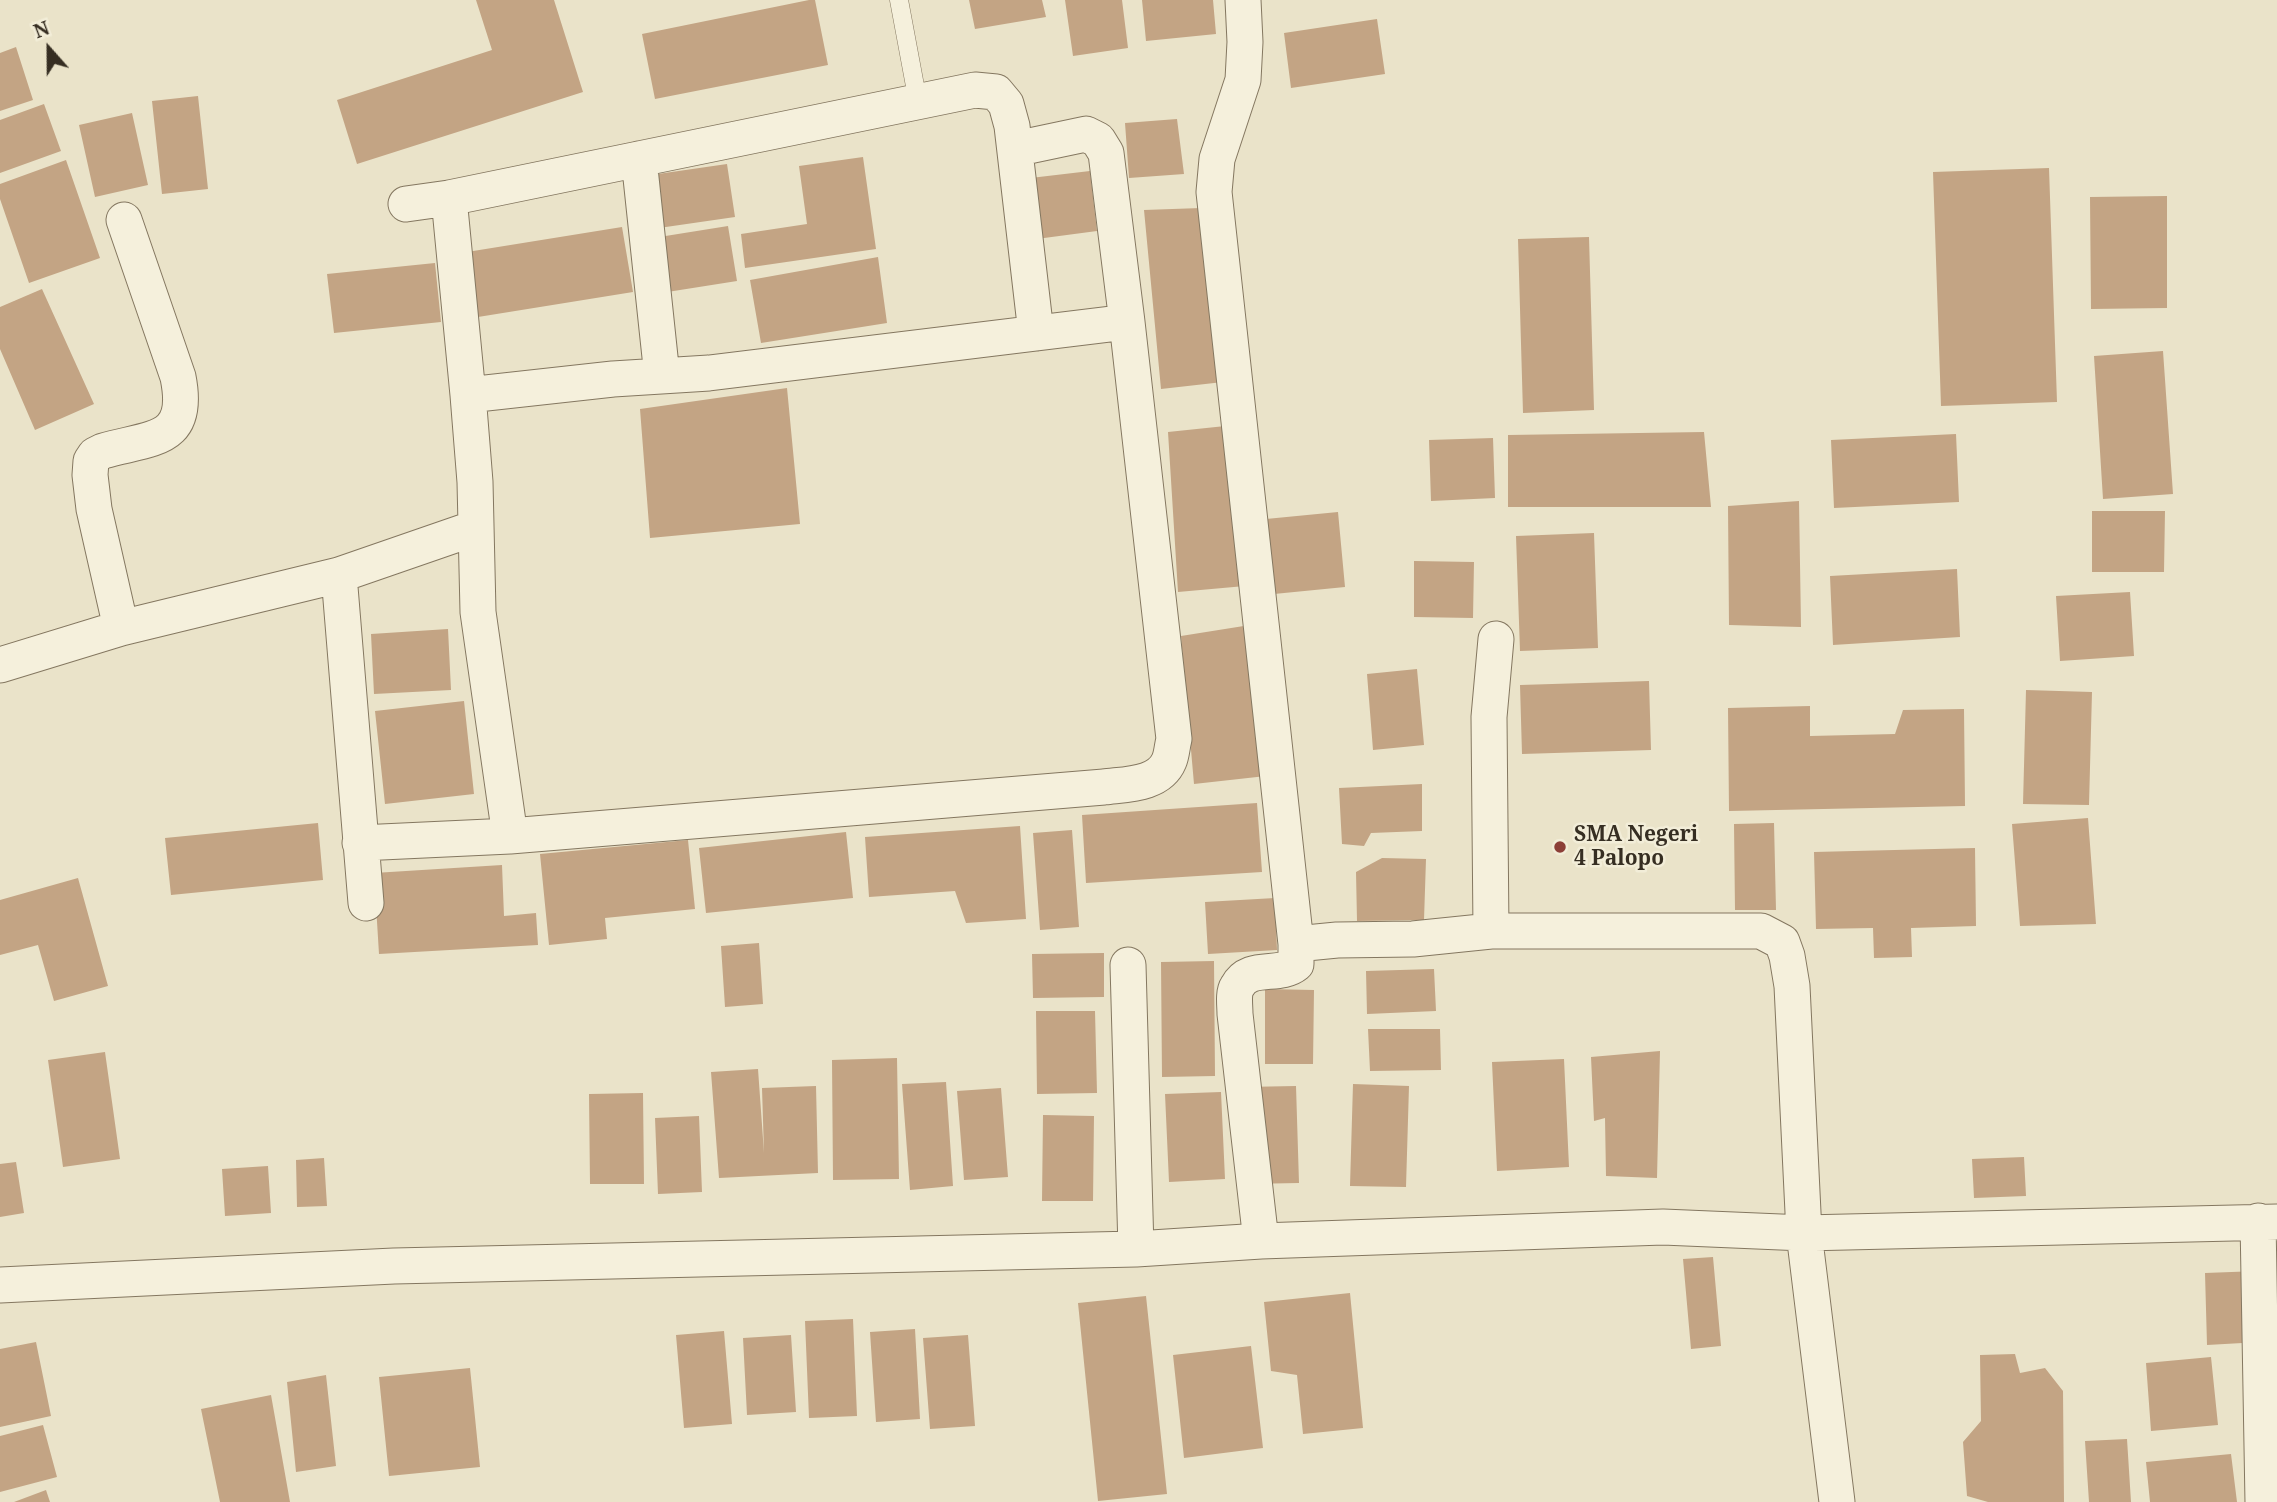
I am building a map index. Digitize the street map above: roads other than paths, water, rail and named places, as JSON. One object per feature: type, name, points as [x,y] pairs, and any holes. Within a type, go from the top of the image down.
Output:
[{"type":"street","points":[[1243,0],[1243,80],[1217,159],[1214,192],[1296,944],[1296,964],[1291,968],[1282,972],[1256,972],[1243,979],[1236,988],[1235,1014],[1261,1241]]},
{"type":"street","points":[[406,204],[449,198],[975,90],[996,92],[1006,104],[1015,149],[1036,333]]},
{"type":"street","points":[[360,843],[510,836],[1104,787],[1142,782],[1157,776],[1169,762],[1174,739],[1106,153],[1098,140],[1086,134],[1015,149]]},
{"type":"street","points":[[639,159],[662,376]]},
{"type":"street","points":[[449,198],[475,482],[478,612],[510,836]]},
{"type":"street","points":[[121,628],[94,509],[91,461],[103,451],[159,437],[173,428],[180,415],[182,398],[178,377],[124,220]]},
{"type":"street","points":[[468,394],[613,379],[709,373],[1127,322]]},
{"type":"street","points":[[0,666],[121,628],[339,575],[475,528]]},
{"type":"street","points":[[339,575],[366,903]]},
{"type":"street","points":[[1491,931],[1489,717],[1496,639]]},
{"type":"street","points":[[1296,944],[1337,940],[1413,939],[1491,931],[1761,931],[1782,942],[1792,986],[1804,1233],[1837,1502]]},
{"type":"street","points":[[1128,965],[1136,1249]]},
{"type":"street","points":[[0,1285],[394,1266],[1136,1249],[1261,1241],[1663,1227],[1804,1233],[2268,1222],[2269,1454],[2263,1502]]},
{"type":"lane","points":[[899,0],[918,102]]},
{"type":"place","name":"SMA Negeri 4 Palopo","points":[[1560,847]]}]
